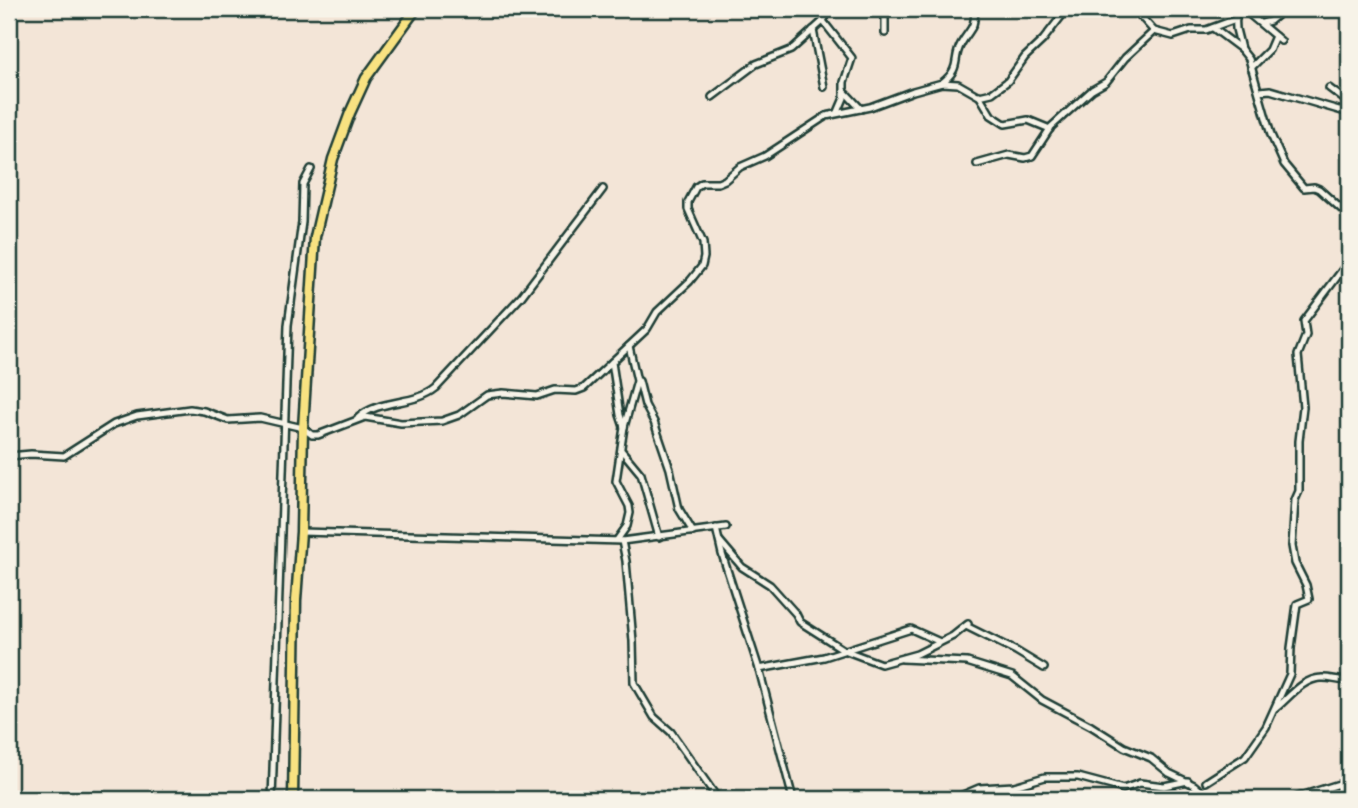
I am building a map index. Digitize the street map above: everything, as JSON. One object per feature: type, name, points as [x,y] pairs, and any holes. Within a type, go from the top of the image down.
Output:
[{"type":"highway","points":[[293,799],[296,600],[315,237],[333,159],[350,113],[366,78],[416,9]]},
{"type":"street","points":[[712,97],[756,64],[791,50],[823,20],[830,9]]},
{"type":"street","points":[[885,9],[886,33]]},
{"type":"street","points":[[942,83],[953,74],[960,45],[974,28],[975,9]]},
{"type":"street","points":[[978,95],[992,93],[1008,81],[1067,9]]},
{"type":"street","points":[[1134,9],[1154,31],[1176,37],[1191,30],[1213,28],[1236,19]]},
{"type":"street","points":[[1235,9],[1241,49]]},
{"type":"street","points":[[1243,9],[1281,41]]},
{"type":"street","points":[[1262,23],[1284,9]]},
{"type":"street","points":[[823,20],[852,58],[838,112]]},
{"type":"street","points":[[1213,28],[1241,49],[1249,60],[1271,135],[1284,166],[1304,188],[1319,189],[1349,216]]},
{"type":"street","points":[[813,30],[824,87]]},
{"type":"street","points":[[977,164],[1009,155],[1025,158],[1032,156],[1050,129],[1092,90],[1106,82],[1125,58],[1154,31]]},
{"type":"street","points":[[1251,68],[1269,50],[1275,36]]},
{"type":"street","points":[[9,456],[31,454],[62,457],[114,424],[137,416],[190,409],[229,420],[252,417],[303,428],[312,435],[318,435],[355,420],[372,417],[401,423],[442,421],[459,415],[487,395],[503,393],[532,396],[555,390],[576,391],[590,384],[647,329],[657,312],[690,281],[702,265],[703,243],[688,209],[688,202],[696,187],[702,183],[725,180],[740,167],[765,156],[801,134],[817,120],[942,83],[958,84],[978,95],[991,115],[1005,124],[1028,120],[1050,129]]},
{"type":"street","points":[[1329,88],[1349,103]]},
{"type":"street","points":[[1260,91],[1270,90],[1349,113]]},
{"type":"street","points":[[844,92],[861,109]]},
{"type":"street","points":[[272,799],[288,325],[302,222],[303,184],[311,169]]},
{"type":"street","points":[[355,420],[373,407],[427,395],[436,388],[521,298],[603,189]]},
{"type":"street","points":[[1206,782],[1240,761],[1250,751],[1275,709],[1290,674],[1297,603],[1309,599],[1306,585],[1295,563],[1292,546],[1295,500],[1299,491],[1299,441],[1303,407],[1299,350],[1306,335],[1304,321],[1349,261]]},
{"type":"street","points":[[629,346],[645,405],[654,422],[670,469],[679,509],[693,532]]},
{"type":"street","points":[[612,362],[620,415],[625,427]]},
{"type":"street","points":[[637,376],[636,390],[625,427],[617,483],[630,513],[620,540],[626,561],[634,683],[653,717],[671,732],[718,799]]},
{"type":"street","points":[[622,452],[641,474],[660,537]]},
{"type":"street","points":[[301,533],[620,540],[726,527]]},
{"type":"street","points":[[716,528],[759,670],[793,799]]},
{"type":"street","points":[[719,540],[742,567],[770,585],[800,622],[844,650],[881,664],[902,659],[940,642],[967,625],[1044,668]]},
{"type":"street","points":[[759,670],[844,650],[911,629],[940,642]]},
{"type":"street","points":[[902,659],[967,662],[1012,676],[1046,703],[1124,747],[1152,758],[1169,773],[1188,782],[1210,799]]},
{"type":"street","points":[[1275,709],[1295,689],[1320,678],[1349,680]]},
{"type":"street","points":[[953,799],[979,788],[1014,786],[1045,777],[1078,776],[1123,789],[1140,783],[1164,786],[1188,782]]},
{"type":"street","points":[[1291,799],[1349,781]]}]
